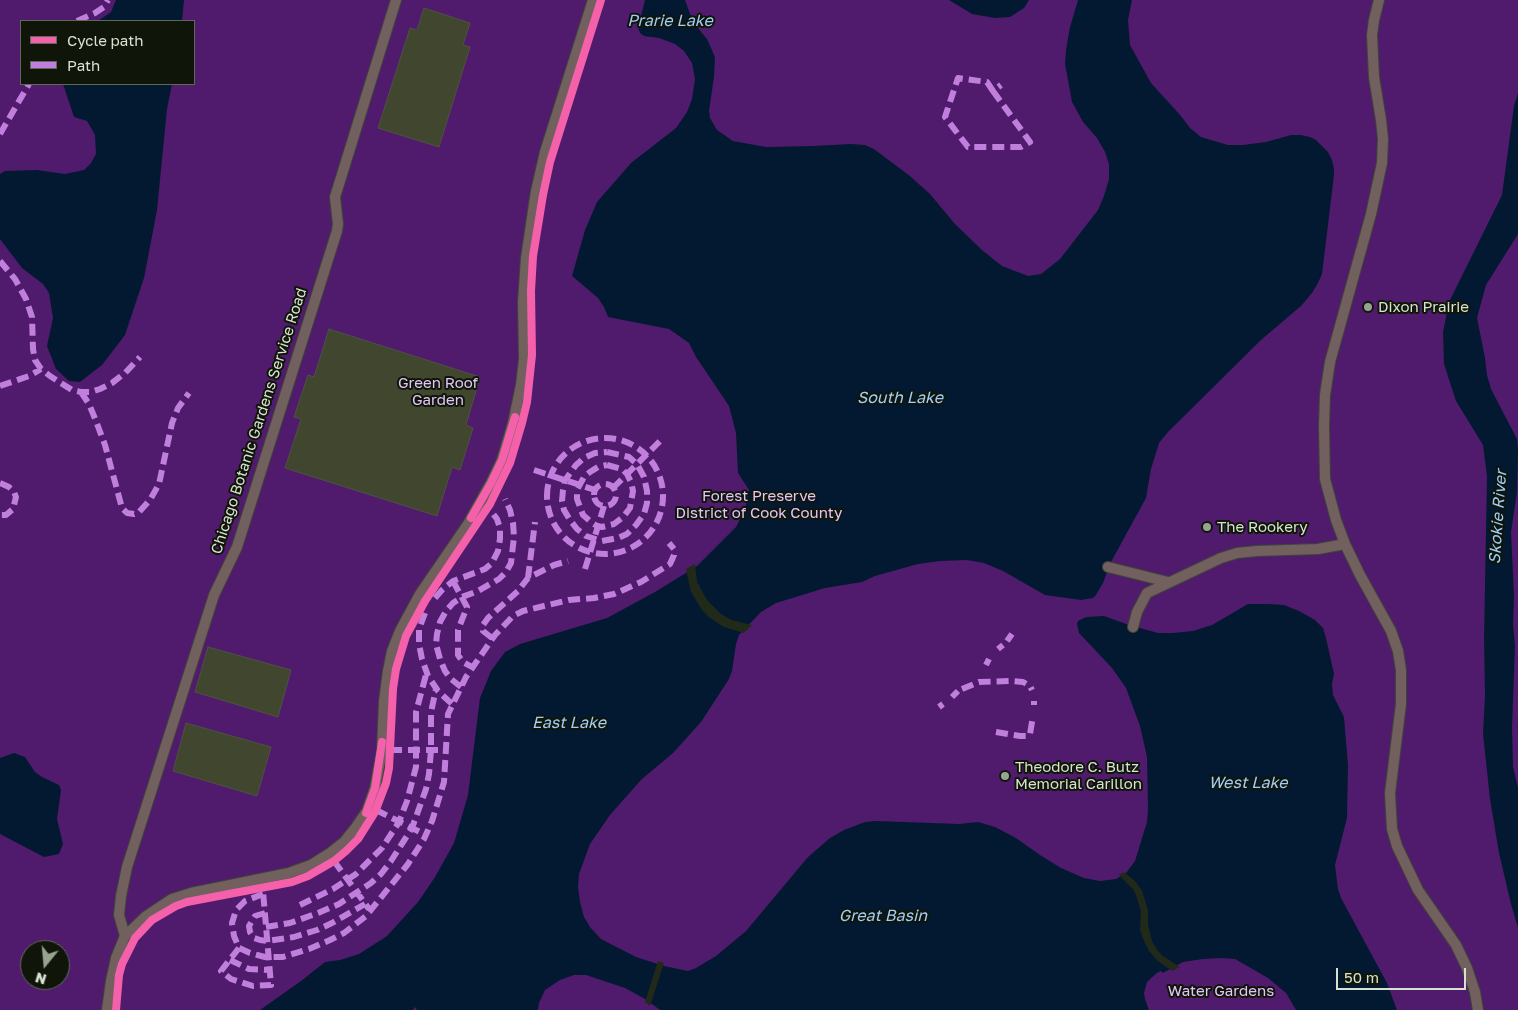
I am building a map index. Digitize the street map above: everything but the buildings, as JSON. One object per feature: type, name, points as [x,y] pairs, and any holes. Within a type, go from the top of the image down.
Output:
[{"type":"lane","name":"Chicago Botanic Gardens Service Road","points":[[125,936],[119,915],[127,867],[214,594],[237,547],[337,232],[335,197],[396,0]]},
{"type":"lane","points":[[107,1010],[114,966],[125,936],[145,917],[172,899],[191,893],[289,873],[311,866],[344,842],[367,811],[375,788],[382,750],[384,702],[392,650],[420,594],[468,524],[491,483],[502,460],[514,423],[524,359],[523,302],[526,258],[536,190],[545,152],[593,0]]},
{"type":"lane","points":[[1379,0],[1372,35],[1374,76],[1382,120],[1382,163],[1371,214],[1330,362],[1325,395],[1325,479],[1336,520],[1345,544],[1390,631],[1398,651],[1401,670],[1401,704],[1390,793],[1392,829],[1396,846],[1418,890],[1456,945],[1475,992],[1478,1010]]},
{"type":"lane","points":[[1133,627],[1146,593],[1221,558],[1237,553],[1318,549],[1345,544]]},
{"type":"lane","points":[[1108,567],[1168,582]]},
{"type":"green space","name":"Forest Preserve District of Cook County","points":[[0,0],[1518,0],[1518,1010],[0,1010]]},
{"type":"water","points":[[116,0],[184,0],[182,20],[99,20],[111,12]]},
{"type":"water","points":[[645,0],[685,0],[693,22],[707,39],[715,57],[709,111],[710,118],[717,130],[733,141],[766,147],[851,144],[865,145],[874,149],[910,176],[930,194],[955,224],[982,250],[1002,266],[1028,276],[1041,274],[1060,259],[1098,210],[1109,179],[1109,164],[1105,152],[1097,138],[1083,122],[1072,102],[1065,64],[1070,27],[1078,0],[1132,0],[1128,20],[1130,45],[1151,83],[1190,128],[1201,137],[1228,145],[1243,145],[1266,142],[1291,135],[1310,137],[1316,140],[1328,152],[1332,160],[1334,175],[1322,274],[1318,283],[1301,306],[1261,340],[1159,443],[1151,469],[1146,498],[1111,562],[1096,595],[1093,598],[1081,600],[1045,595],[1003,571],[984,563],[967,560],[940,561],[918,564],[875,576],[862,582],[825,588],[776,603],[761,612],[739,635],[729,679],[701,722],[673,753],[642,779],[610,815],[590,844],[579,874],[578,887],[584,917],[590,927],[601,939],[636,957],[688,971],[696,968],[716,956],[746,931],[808,857],[830,838],[865,822],[959,824],[978,822],[995,827],[1016,838],[1061,868],[1084,878],[1100,881],[1116,879],[1126,873],[1135,861],[1147,822],[1147,757],[1140,726],[1126,688],[1112,668],[1079,633],[1078,621],[1086,617],[1104,616],[1158,633],[1173,633],[1193,631],[1212,625],[1248,604],[1284,605],[1315,620],[1323,628],[1326,638],[1334,674],[1332,684],[1333,695],[1344,717],[1348,765],[1347,818],[1335,865],[1338,889],[1387,983],[1397,1010],[1296,1010],[1286,993],[1268,978],[1235,959],[1221,958],[1183,962],[1163,973],[1161,971],[1157,973],[1147,982],[1144,993],[1149,1010],[660,1010],[625,988],[586,975],[574,975],[560,980],[545,990],[538,1010],[417,1010],[415,1007],[413,1010],[260,1010],[325,962],[359,954],[387,936],[418,902],[454,843],[468,795],[480,698],[491,671],[505,652],[520,644],[607,618],[655,592],[697,566],[736,527],[745,509],[749,490],[738,473],[736,433],[729,406],[696,357],[689,343],[669,329],[608,317],[598,298],[572,276],[585,230],[597,202],[631,163],[676,128],[687,112],[692,99],[695,79],[692,63],[684,51],[675,44],[659,38],[644,36],[640,33],[638,28]]},
{"type":"water","points":[[949,0],[1029,0],[1024,8],[1010,17],[995,18],[972,14]]},
{"type":"water","points":[[63,85],[172,85],[167,109],[157,210],[144,278],[125,335],[102,365],[80,382],[69,381],[56,369],[47,346],[53,318],[49,293],[43,284],[22,268],[0,239],[0,174],[5,171],[37,170],[65,174],[84,170],[91,163],[96,154],[95,135],[87,121],[74,117]]},
{"type":"water","name":"Skokie River","points":[[1518,93],[1518,234],[1486,285],[1477,318],[1491,389],[1517,439],[1518,450],[1517,492],[1511,532],[1515,645],[1512,728],[1513,767],[1518,788],[1518,928],[1499,853],[1490,799],[1483,734],[1487,476],[1483,445],[1456,401],[1444,364],[1443,332],[1449,302],[1502,195],[1514,106]]},
{"type":"water","points":[[14,753],[25,757],[35,772],[42,777],[59,785],[61,790],[57,819],[63,844],[59,854],[44,857],[0,834],[0,758]]},
{"type":"pier","points":[[695,564],[697,582],[707,600],[721,614],[731,620],[752,625],[744,633],[724,627],[702,610],[691,592],[686,569]]},
{"type":"pier","points":[[1124,872],[1136,882],[1142,891],[1148,910],[1148,925],[1152,941],[1157,950],[1180,967],[1172,971],[1158,961],[1149,951],[1140,930],[1141,911],[1136,895],[1133,889],[1119,875]]},
{"type":"pier","points":[[658,961],[664,963],[650,1006],[645,1002]]},
{"type":"marked path","points":[[79,20],[104,7],[108,0]]},
{"type":"marked path","points":[[993,91],[1030,142],[1021,147],[968,147],[945,117],[958,78],[987,82],[993,91],[1001,85]]},
{"type":"marked path","points":[[0,134],[28,85]]},
{"type":"marked path","points":[[0,261],[15,279],[26,299],[32,317],[35,360],[41,369],[50,376],[72,390],[91,392],[112,383],[125,373],[140,357]]},
{"type":"marked path","points":[[0,386],[29,376],[41,369]]},
{"type":"marked path","points":[[81,392],[89,404],[105,445],[122,508],[127,513],[134,514],[139,512],[150,500],[159,484],[172,423],[178,408],[189,393]]},
{"type":"marked path","points":[[605,438],[627,442],[646,455],[659,474],[663,496],[659,518],[646,537],[627,550],[605,554],[583,550],[564,537],[551,518],[547,496],[551,474],[564,455],[583,442],[605,438]]},
{"type":"marked path","points":[[613,488],[663,438]]},
{"type":"marked path","points":[[607,452],[629,457],[637,464],[644,477],[647,503],[644,514],[627,534],[602,541],[586,536],[577,529],[564,510],[562,501],[565,480],[576,465],[584,458],[595,453],[607,452]]},
{"type":"marked path","points":[[607,465],[622,469],[627,474],[633,491],[630,508],[623,517],[614,524],[602,527],[597,526],[583,515],[577,499],[577,490],[584,477],[598,467],[607,465]]},
{"type":"marked path","points":[[534,470],[595,490]]},
{"type":"marked path","points":[[0,483],[9,487],[16,497],[13,509],[6,515],[0,515]]},
{"type":"marked path","points":[[605,484],[615,491],[616,495],[609,505],[605,506],[595,499],[594,495],[601,485],[605,484]]},
{"type":"marked path","points":[[461,687],[445,671],[436,644],[437,634],[440,622],[453,603],[499,579],[511,563],[514,537],[513,523],[505,499]]},
{"type":"marked path","points":[[585,569],[604,506]]},
{"type":"marked path","points":[[435,598],[453,581],[485,569],[492,563],[498,551],[500,528],[497,519],[488,507]]},
{"type":"marked path","points":[[528,578],[535,522]]},
{"type":"marked path","points":[[263,894],[245,901],[236,910],[232,923],[234,936],[239,948],[265,957],[283,957],[309,949],[344,933],[366,916],[408,864],[424,839],[432,821],[444,782],[448,714],[466,677],[495,635],[513,616],[523,611],[569,600],[614,594],[641,582],[670,564],[674,555],[674,549],[669,543]]},
{"type":"marked path","points":[[492,638],[483,631],[483,625],[488,618],[518,591],[528,578],[554,565],[568,561]]},
{"type":"marked path","points":[[453,581],[467,607],[458,630],[458,655],[463,662],[472,667]]},
{"type":"marked path","points":[[425,613],[419,629],[422,659],[428,676],[438,691],[452,704]]},
{"type":"marked path","points":[[1007,641],[1012,634]]},
{"type":"marked path","points":[[998,649],[1003,645]]},
{"type":"marked path","points":[[986,665],[989,659]]},
{"type":"marked path","points":[[300,905],[333,889],[356,874],[382,848],[399,822],[416,767],[416,712],[427,671]]},
{"type":"marked path","points":[[962,689],[979,682],[1010,681],[1023,682],[1030,686],[1032,690]]},
{"type":"marked path","points":[[266,927],[290,923],[339,904],[371,883],[391,861],[412,828],[426,789],[431,750],[431,712],[436,689]]},
{"type":"marked path","points":[[952,697],[958,691]]},
{"type":"marked path","points":[[939,707],[943,704]]},
{"type":"marked path","points":[[996,732],[1028,736],[1033,716]]},
{"type":"marked path","points":[[390,750],[445,750]]},
{"type":"marked path","points":[[376,810],[426,835]]},
{"type":"marked path","points":[[334,861],[369,909]]},
{"type":"marked path","points":[[239,948],[221,971],[231,979],[253,986],[271,985],[263,891]]},
{"type":"marked path","points":[[265,913],[255,916],[249,926],[254,938],[267,941],[294,937],[317,930],[365,904]]},
{"type":"marked path","points":[[230,960],[249,969],[270,970]]},
{"type":"cycle path","points":[[116,1010],[119,975],[122,964],[135,938],[152,920],[187,902],[292,882],[308,876],[334,861],[346,851],[358,839],[375,812],[386,783],[389,768],[393,689],[396,669],[406,636],[425,601],[490,504],[510,463],[522,423],[527,402],[532,355],[531,291],[533,256],[543,195],[550,162],[601,0]]},
{"type":"cycle path","points":[[471,518],[502,460],[515,417]]},
{"type":"cycle path","points":[[366,813],[375,788],[382,742]]},
{"type":"place","name":"Dixon Prairie","points":[[1368,307]]},
{"type":"place","name":"The Rookery","points":[[1207,527]]},
{"type":"place","name":"Theodore C. Butz Memorial Carillon","points":[[1005,776]]},
{"type":"water label","name":"Prarie Lake","points":[[670,21]]},
{"type":"water label","name":"South Lake","points":[[900,398]]},
{"type":"water label","name":"East Lake","points":[[569,723]]},
{"type":"water label","name":"West Lake","points":[[1248,783]]},
{"type":"water label","name":"Great Basin","points":[[883,916]]},
{"type":"park label","name":"Green Roof Garden","points":[[438,392]]},
{"type":"park label","name":"Water Gardens","points":[[1221,991]]}]
